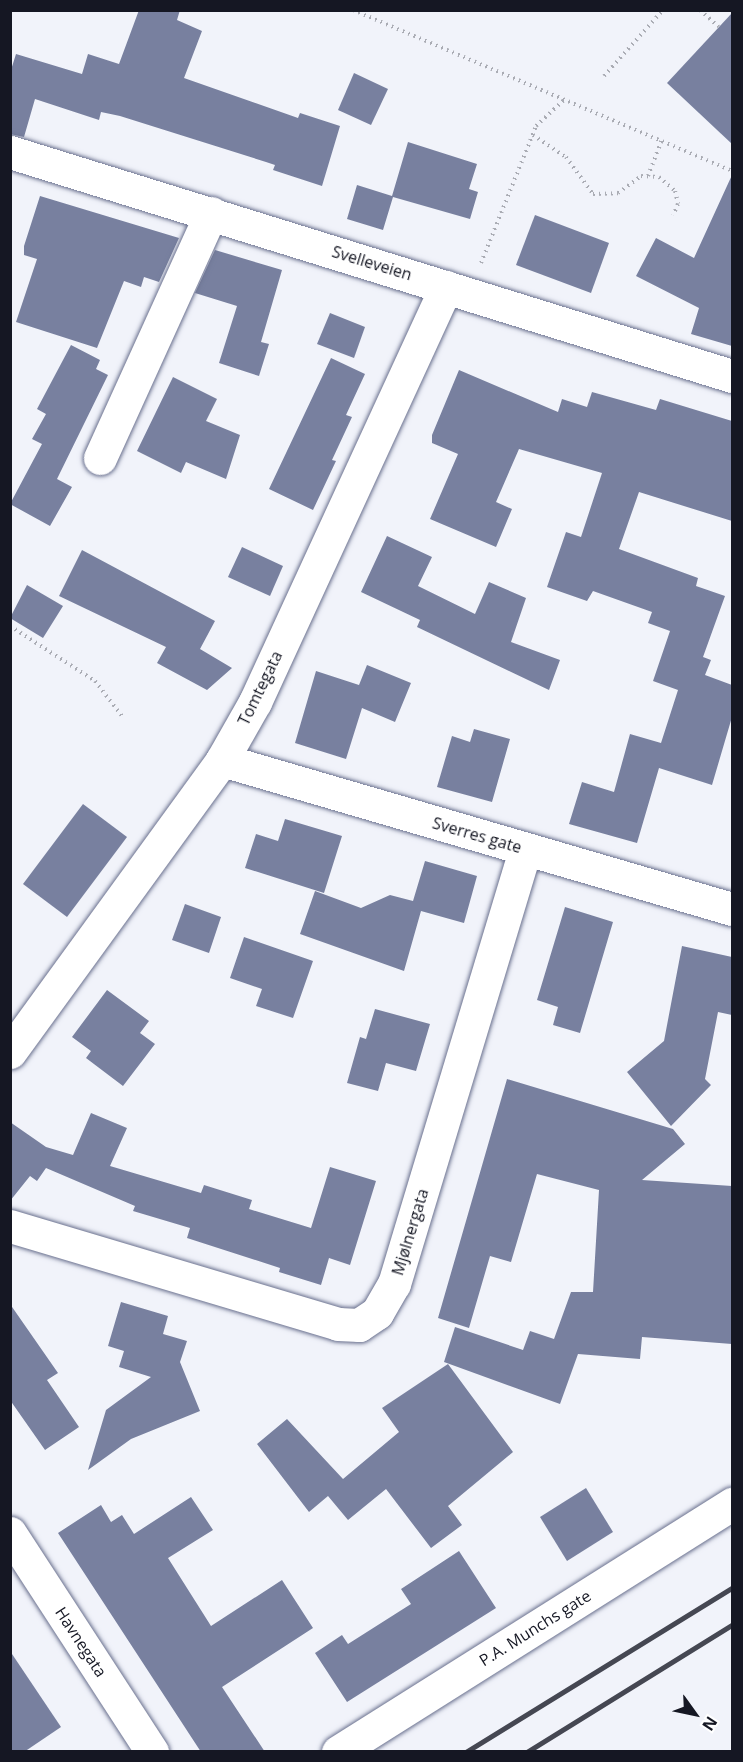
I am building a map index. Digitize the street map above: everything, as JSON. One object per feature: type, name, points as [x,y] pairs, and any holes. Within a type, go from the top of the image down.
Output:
[{"type":"street","name":"Svelleveien","points":[[10,152],[732,376]]},
{"type":"street","points":[[100,458],[211,213]]},
{"type":"street","name":"Tomtegata","points":[[10,1052],[222,760],[255,702],[446,287]]},
{"type":"street","name":"Sverres gate","points":[[222,760],[732,909]]},
{"type":"street","name":"Mjølnergata","points":[[10,1226],[338,1324],[359,1325],[377,1313],[394,1284],[525,849]]},
{"type":"street","name":"P.A. Munchs gate","points":[[338,1752],[732,1504]]},
{"type":"street","name":"Havnegata","points":[[10,1533],[152,1752]]},
{"type":"path","points":[[353,10],[732,171]]},
{"type":"path","points":[[604,76],[663,10]]},
{"type":"path","points":[[700,10],[719,27]]},
{"type":"path","points":[[477,296],[482,254],[533,135],[565,99]]},
{"type":"path","points":[[533,135],[566,158],[593,194],[618,193],[648,176],[659,177],[675,190],[678,204],[673,215]]},
{"type":"path","points":[[648,176],[662,140]]},
{"type":"path","points":[[10,626],[95,681],[122,716]]},
{"type":"building","points":[[139,10],[180,10],[177,20],[202,31],[184,78],[298,118],[300,113],[340,126],[322,186],[273,170],[275,165],[120,116],[101,112],[99,120],[35,99],[24,137],[10,134],[10,73],[16,54],[82,74],[88,54],[119,64]]},
{"type":"building","points":[[732,13],[732,144],[667,83]]},
{"type":"building","points":[[354,73],[388,89],[371,125],[338,110]]},
{"type":"building","points":[[408,142],[477,164],[469,189],[478,192],[470,219],[393,197],[383,230],[347,219],[357,185],[392,196]]},
{"type":"building","points":[[732,175],[732,346],[691,334],[699,308],[636,276],[656,238],[694,258]]},
{"type":"building","points":[[40,196],[179,238],[159,282],[144,277],[141,287],[124,281],[97,348],[16,322],[37,259],[24,255],[24,246]]},
{"type":"building","points":[[535,215],[609,243],[591,293],[516,265]]},
{"type":"building","points":[[215,250],[282,270],[261,342],[269,344],[259,376],[219,363],[237,306],[195,293]]},
{"type":"building","points":[[330,313],[365,327],[354,358],[317,344]]},
{"type":"building","points":[[71,345],[100,360],[96,369],[108,375],[57,479],[72,487],[50,526],[10,504],[42,444],[32,439],[46,414],[37,409]]},
{"type":"building","points":[[331,358],[365,374],[346,415],[352,417],[332,460],[336,461],[313,510],[269,489]]},
{"type":"building","points":[[459,370],[558,412],[562,399],[587,407],[592,392],[656,410],[660,399],[732,421],[732,521],[639,492],[619,549],[698,578],[696,586],[725,596],[703,657],[711,660],[705,675],[732,685],[732,717],[712,785],[659,768],[637,843],[569,824],[582,782],[614,792],[630,734],[661,743],[678,690],[653,681],[670,631],[648,623],[652,612],[593,591],[587,601],[547,587],[566,532],[581,537],[602,473],[519,449],[496,502],[512,509],[496,547],[430,519],[458,454],[432,443],[432,435]]},
{"type":"building","points":[[173,377],[217,399],[206,421],[240,435],[226,479],[186,462],[181,473],[137,451]]},
{"type":"building","points":[[387,536],[432,557],[418,586],[475,614],[489,582],[526,598],[511,642],[560,660],[549,690],[417,627],[420,620],[361,592]]},
{"type":"building","points":[[242,547],[283,566],[270,596],[228,577]]},
{"type":"building","points":[[82,550],[215,621],[200,649],[232,668],[207,690],[157,663],[166,647],[59,596]]},
{"type":"building","points":[[27,585],[63,606],[43,638],[10,618]]},
{"type":"building","points":[[367,665],[411,683],[395,722],[362,708],[346,759],[295,743],[316,671],[359,685]]},
{"type":"building","points":[[474,729],[510,739],[492,802],[437,787],[452,736],[470,742]]},
{"type":"building","points":[[83,804],[127,837],[67,917],[23,884]]},
{"type":"building","points":[[285,819],[342,836],[324,893],[245,868],[256,834],[278,841]]},
{"type":"building","points":[[425,861],[477,876],[464,923],[421,911],[404,971],[300,934],[315,891],[361,908],[390,895],[413,901]]},
{"type":"building","points":[[185,904],[221,917],[209,953],[172,940]]},
{"type":"building","points":[[565,907],[613,922],[580,1033],[553,1025],[558,1007],[537,1000]]},
{"type":"building","points":[[244,937],[313,961],[293,1018],[256,1006],[262,989],[230,978]]},
{"type":"building","points":[[682,946],[732,957],[732,1015],[718,1012],[705,1079],[711,1085],[671,1126],[627,1072],[664,1041]]},
{"type":"building","points":[[107,990],[149,1021],[140,1033],[155,1044],[123,1086],[86,1058],[91,1051],[72,1037]]},
{"type":"building","points":[[375,1009],[430,1024],[416,1071],[386,1063],[378,1091],[347,1083],[360,1037],[366,1039]]},
{"type":"building","points":[[507,1079],[673,1129],[685,1144],[642,1180],[732,1186],[732,1344],[642,1337],[640,1359],[578,1354],[560,1404],[444,1362],[455,1327],[523,1350],[530,1331],[554,1339],[571,1292],[593,1292],[599,1190],[537,1174],[511,1262],[490,1256],[469,1328],[438,1318]]},
{"type":"building","points":[[91,1113],[127,1128],[110,1166],[201,1193],[204,1185],[252,1200],[249,1209],[311,1228],[330,1167],[376,1181],[350,1265],[329,1258],[321,1285],[279,1272],[280,1268],[187,1238],[190,1228],[133,1211],[135,1206],[46,1168],[37,1181],[30,1176],[10,1201],[10,1122],[46,1147],[73,1155]]},
{"type":"building","points":[[121,1302],[168,1316],[163,1334],[187,1341],[180,1362],[200,1411],[131,1439],[88,1470],[106,1410],[151,1377],[119,1367],[124,1351],[108,1346]]},
{"type":"building","points":[[10,1304],[58,1373],[47,1380],[79,1427],[45,1450],[10,1400]]},
{"type":"building","points":[[448,1364],[513,1452],[448,1506],[462,1525],[431,1548],[386,1489],[348,1520],[328,1496],[309,1512],[257,1444],[287,1419],[343,1479],[399,1432],[382,1408]]},
{"type":"building","points":[[586,1488],[613,1532],[567,1561],[540,1517]]},
{"type":"building","points":[[191,1497],[213,1530],[168,1558],[211,1626],[282,1580],[313,1628],[222,1687],[265,1752],[201,1752],[58,1533],[101,1505],[111,1522],[122,1515],[134,1534]]},
{"type":"building","points":[[459,1551],[496,1608],[347,1702],[315,1653],[342,1635],[348,1644],[411,1604],[401,1589]]},
{"type":"building","points":[[10,1651],[61,1727],[24,1752],[10,1752]]},
{"type":"railway","points":[[466,1752],[732,1588]]},
{"type":"railway","points":[[527,1752],[732,1625]]}]
